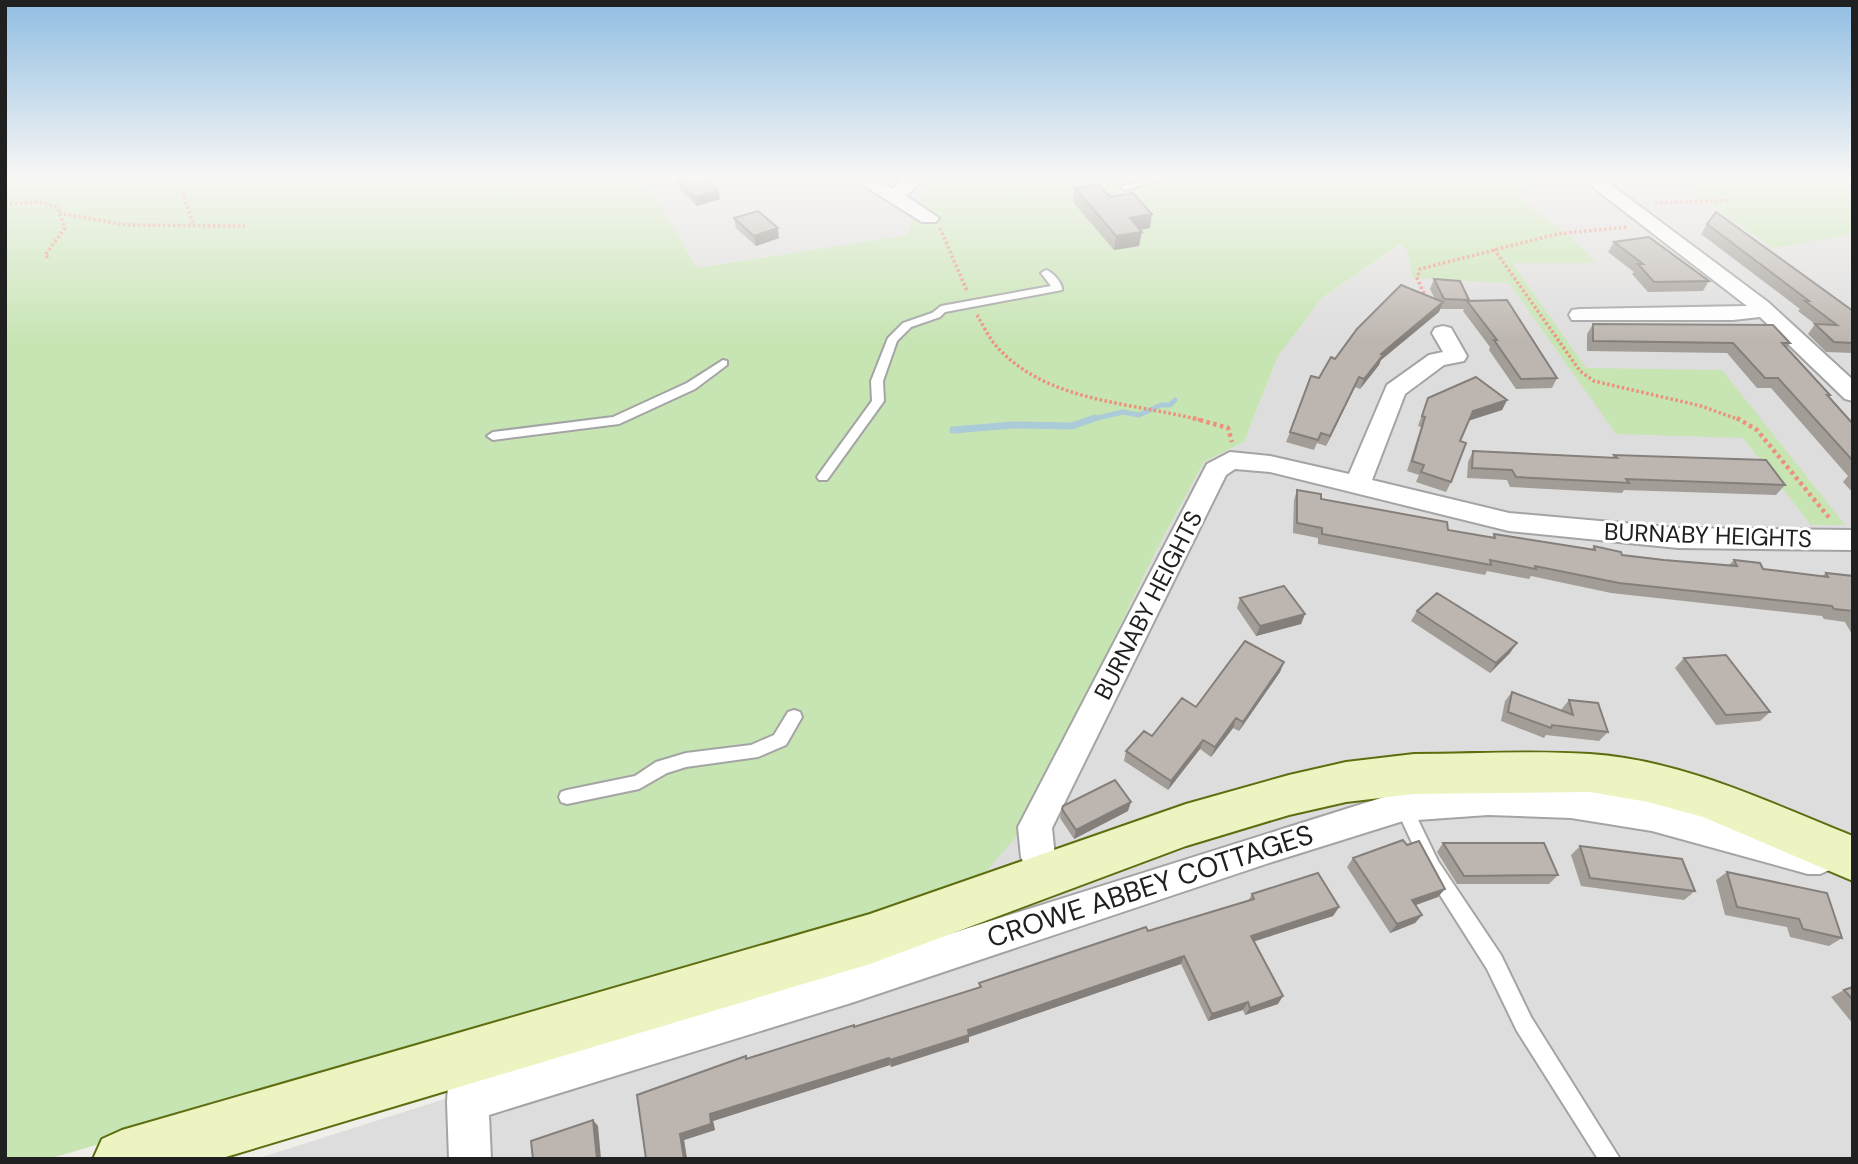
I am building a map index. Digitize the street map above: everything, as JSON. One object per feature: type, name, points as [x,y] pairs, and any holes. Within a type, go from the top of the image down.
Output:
[{"type":"main road","points":[[122,1159],[468,1079],[957,910],[1186,825],[1289,794],[1346,782],[1414,774],[1590,773],[1648,782],[1710,799],[1850,858]]},
{"type":"street","points":[[1664,232],[1731,282],[1843,374],[1853,394]]},
{"type":"street","points":[[1580,314],[1733,314],[1763,310]]},
{"type":"street","points":[[1357,486],[1395,390],[1437,360],[1456,356],[1443,333]]},
{"type":"street","name":"BURNABY HEIGHTS","points":[[1046,875],[1038,856],[1035,827],[1216,470],[1230,460],[1270,464],[1509,522],[1678,538],[1850,540]]},
{"type":"street","name":"CROWE ABBEY COTTAGES","points":[[468,1079],[863,980],[1403,806],[1488,800],[1571,803],[1652,816],[1808,858],[1850,858]]},
{"type":"street","points":[[468,1079],[470,1159]]},
{"type":"lane","points":[[823,477],[878,401],[877,381],[892,340],[907,325],[929,318],[940,309],[1058,288],[1046,273]]},
{"type":"lane","points":[[493,436],[615,421],[691,386],[723,363]]},
{"type":"lane","points":[[567,797],[639,782],[662,767],[686,760],[752,752],[780,740],[794,717]]},
{"type":"lane","points":[[1403,806],[1429,867],[1458,904],[1485,947],[1523,1022],[1610,1159]]},
{"type":"path","points":[[50,259],[45,255],[46,250],[61,232]]},
{"type":"path","points":[[943,232],[983,331],[998,351],[1021,371],[1055,386],[1228,428],[1233,438],[1230,460]]},
{"type":"path","points":[[1443,333],[1417,278],[1420,269],[1494,249],[1573,232]]},
{"type":"path","points":[[1494,249],[1580,372],[1594,381],[1701,406],[1734,417],[1757,430],[1850,540]]},
{"type":"shaded area","points":[[676,232],[908,232],[907,235],[697,268]]},
{"type":"shaded area","points":[[1420,232],[1853,232],[1853,1159],[256,1159],[621,1043],[617,988],[1022,831],[1157,549],[1204,462],[1244,442],[1278,356],[1322,298]]},
{"type":"green space","points":[[5,232],[676,232],[697,268],[907,235],[908,232],[1565,232],[1596,263],[1512,263],[1586,368],[1722,370],[1845,525],[1811,525],[1743,438],[1616,434],[1509,283],[1412,278],[1407,250],[1400,244],[1322,298],[1278,356],[1244,442],[1204,462],[1157,549],[1021,831],[979,880],[49,1159],[5,1159]]},
{"type":"green space","points":[[1750,232],[1853,232],[1853,234],[1773,248]]},
{"type":"building","points":[[1113,232],[1140,232],[1116,236]]},
{"type":"building","points":[[1718,232],[1744,232],[1853,311],[1853,343],[1834,342],[1815,324],[1837,325],[1805,301],[1809,301]]},
{"type":"building","points":[[1649,237],[1709,281],[1654,282],[1638,264],[1643,264],[1614,242]]},
{"type":"building","points":[[1434,279],[1460,281],[1469,300],[1444,299]]},
{"type":"building","points":[[1401,285],[1443,302],[1381,354],[1383,355],[1364,379],[1359,377],[1330,436],[1321,433],[1318,440],[1290,432],[1311,376],[1319,378],[1331,357],[1335,359],[1357,329]]},
{"type":"building","points":[[1507,300],[1557,378],[1521,379],[1494,340],[1497,340],[1467,301]]},
{"type":"building","points":[[1593,324],[1773,325],[1790,343],[1782,343],[1853,424],[1853,461],[1778,378],[1765,378],[1733,343],[1593,341]]},
{"type":"building","points":[[1476,377],[1507,400],[1473,411],[1460,441],[1466,443],[1451,482],[1421,472],[1424,465],[1412,461],[1428,398]]},
{"type":"building","points":[[1473,451],[1617,458],[1614,455],[1766,460],[1785,485],[1626,479],[1629,483],[1516,477],[1512,470],[1472,468]]},
{"type":"building","points":[[1297,490],[1321,494],[1321,499],[1447,522],[1448,530],[1495,538],[1494,534],[1595,550],[1594,546],[1621,552],[1622,555],[1664,560],[1737,566],[1734,560],[1760,563],[1763,569],[1828,577],[1826,573],[1853,576],[1853,611],[1834,609],[1832,606],[1619,583],[1490,560],[1491,565],[1322,534],[1322,528],[1297,523]]},
{"type":"building","points":[[1284,586],[1305,614],[1260,626],[1240,598]]},
{"type":"building","points":[[1437,593],[1517,643],[1496,663],[1417,611]]},
{"type":"building","points":[[1245,641],[1284,662],[1243,722],[1236,718],[1215,747],[1203,740],[1171,781],[1126,751],[1144,731],[1152,736],[1182,698],[1196,707]]},
{"type":"building","points":[[1726,655],[1770,712],[1726,715],[1684,658]]},
{"type":"building","points":[[1512,692],[1573,715],[1569,700],[1598,703],[1608,732],[1552,725],[1551,728],[1508,712]]},
{"type":"building","points":[[1115,780],[1131,802],[1076,830],[1062,809],[1063,806]]},
{"type":"building","points":[[1403,840],[1407,845],[1419,841],[1445,889],[1412,900],[1422,915],[1397,924],[1353,858]]},
{"type":"building","points":[[1443,843],[1544,843],[1558,875],[1464,876]]},
{"type":"building","points":[[1580,846],[1682,859],[1695,891],[1590,878]]},
{"type":"building","points":[[1727,872],[1827,893],[1842,938],[1803,929],[1799,919],[1737,907]]},
{"type":"building","points":[[1318,873],[1339,907],[1251,936],[1283,996],[1250,1008],[1248,1002],[1212,1014],[1184,956],[968,1030],[969,1035],[710,1114],[711,1124],[680,1134],[684,1159],[646,1159],[637,1095],[746,1056],[746,1059],[981,987],[979,983],[1146,927],[1148,931],[1254,899],[1252,894]]},
{"type":"building","points":[[1853,987],[1853,1000],[1844,990]]},
{"type":"building","points":[[593,1120],[597,1159],[533,1159],[531,1141]]},
{"type":"waterway","points":[[1090,420],[1123,412],[1139,415],[1161,405],[1170,405],[1175,400]]},
{"type":"waterway","points":[[1090,420],[1095,418]]},
{"type":"waterway","points":[[953,430],[1013,425],[1072,426],[1090,420]]}]
